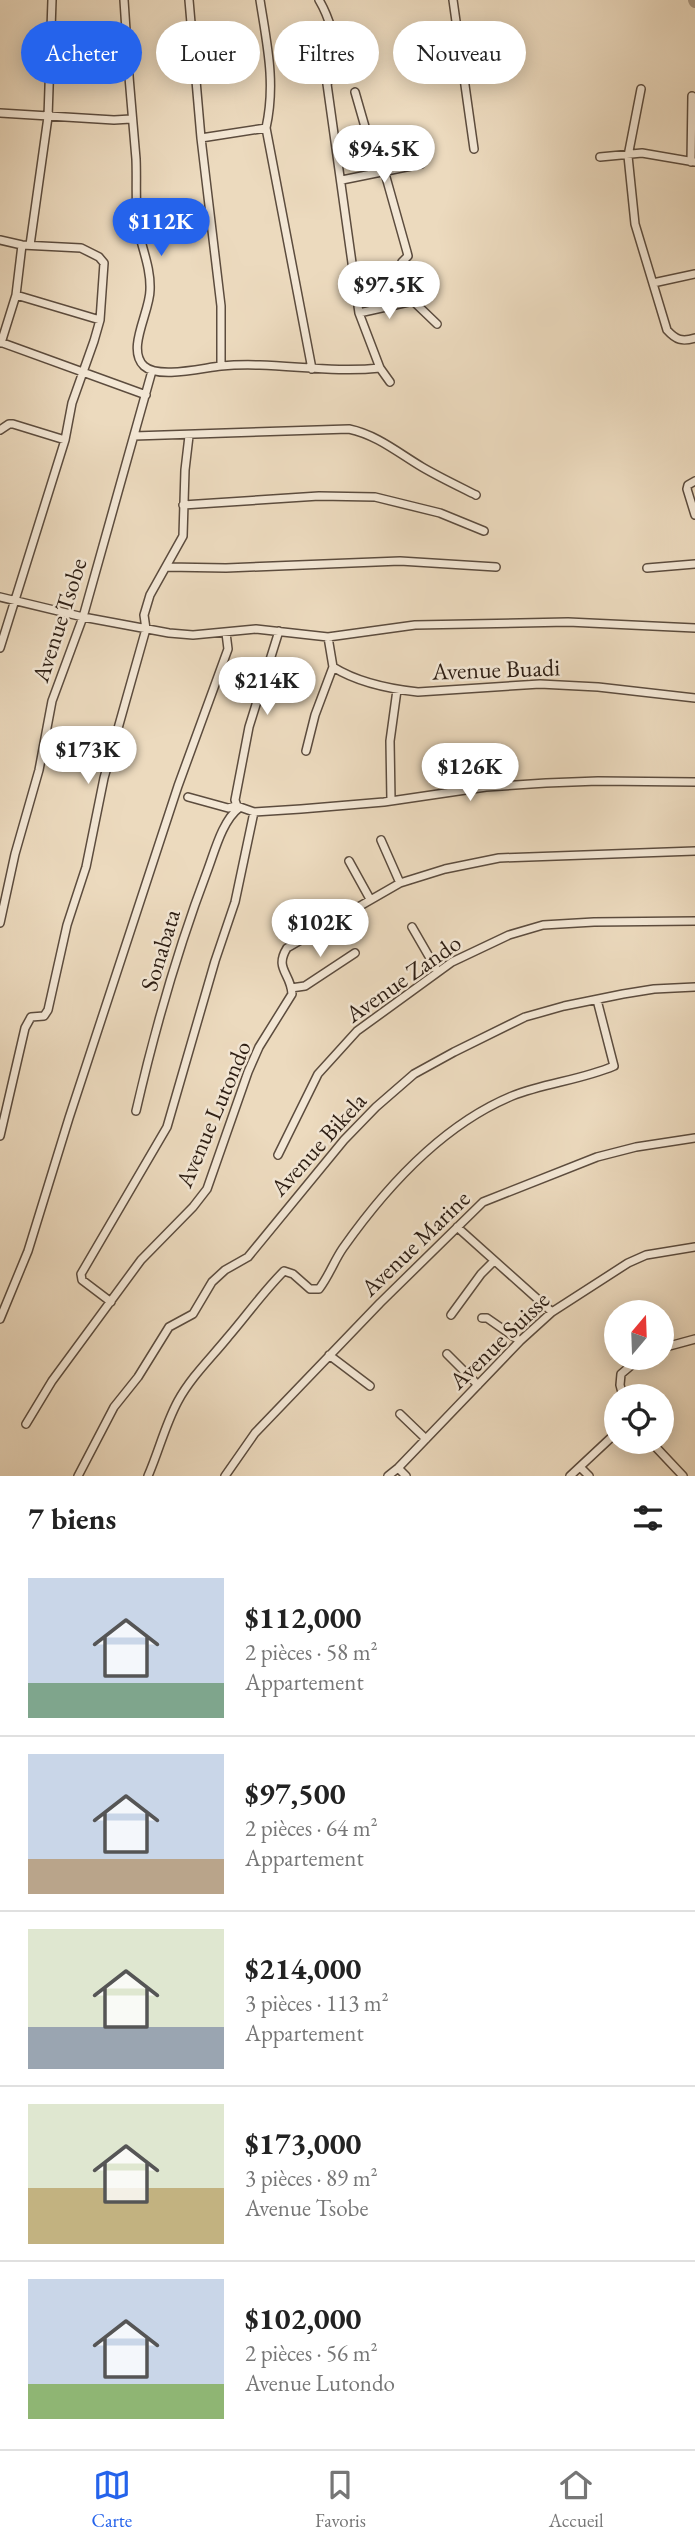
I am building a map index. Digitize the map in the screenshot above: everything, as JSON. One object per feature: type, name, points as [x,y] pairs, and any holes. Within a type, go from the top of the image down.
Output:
[{"type":"street","points":[[52,0],[48,117],[16,295],[1,343],[146,395]]},
{"type":"street","points":[[124,0],[136,159],[138,229],[150,278],[146,315],[136,350],[139,361],[152,372],[243,364],[312,369],[380,368]]},
{"type":"street","points":[[189,0],[201,138],[221,306],[222,366]]},
{"type":"street","points":[[260,0],[272,84],[266,128],[312,369]]},
{"type":"street","points":[[318,0],[331,30],[336,53],[335,68],[327,84],[359,313],[380,368],[390,382]]},
{"type":"street","points":[[453,0],[474,149]]},
{"type":"street","points":[[641,89],[628,156],[635,224],[667,330],[680,340],[695,338]]},
{"type":"street","points":[[355,92],[407,252],[408,256],[402,262],[413,301],[437,324]]},
{"type":"street","points":[[600,157],[642,153],[693,162],[692,96]]},
{"type":"street","points":[[0,113],[131,119]]},
{"type":"street","points":[[201,138],[266,128]]},
{"type":"street","points":[[342,180],[421,164]]},
{"type":"street","points":[[0,240],[26,245],[81,248],[99,257],[104,263],[100,320],[72,403],[65,440],[0,648]]},
{"type":"street","points":[[653,283],[695,274]]},
{"type":"street","points":[[16,295],[100,320]]},
{"type":"street","points":[[359,313],[413,301]]},
{"type":"street","name":"Avenue Tsobe","points":[[0,923],[15,854],[39,770],[52,701],[83,617],[152,372]]},
{"type":"street","points":[[0,430],[13,424],[65,440]]},
{"type":"street","points":[[134,436],[348,429],[373,436],[422,467],[477,495]]},
{"type":"street","points":[[0,1136],[25,1028],[31,1017],[44,1016],[48,1010],[67,925],[86,867],[104,778],[146,629],[144,615],[157,579],[183,536],[189,436]]},
{"type":"street","points":[[695,481],[688,485],[687,489],[695,515]]},
{"type":"street","points":[[183,505],[319,496],[376,497],[440,513],[484,531]]},
{"type":"street","points":[[166,567],[226,568],[400,561],[496,567]]},
{"type":"street","points":[[647,568],[695,564]]},
{"type":"street","points":[[0,597],[83,617],[194,635],[256,629],[328,637],[415,625],[568,622],[695,628]]},
{"type":"street","points":[[238,807],[235,800],[249,727],[279,631]]},
{"type":"street","points":[[0,1319],[28,1251],[165,825],[228,649],[226,633]]},
{"type":"street","points":[[306,751],[315,715],[333,667],[328,637]]},
{"type":"street","name":"Avenue Buadi","points":[[333,667],[350,677],[397,690],[418,692],[540,684],[598,687],[695,698]]},
{"type":"street","points":[[391,800],[390,741],[397,690]]},
{"type":"street","points":[[188,797],[251,811],[391,800],[486,786],[598,781],[695,782]]},
{"type":"street","name":"Sonabata","points":[[136,1111],[155,1031],[185,929],[214,853],[231,815],[238,807]]},
{"type":"street","points":[[111,1302],[82,1280],[80,1274],[167,1127],[235,902],[251,811]]},
{"type":"street","points":[[382,840],[400,883]]},
{"type":"street","points":[[355,953],[305,985],[291,988],[281,966],[287,948],[400,883],[445,869],[499,858],[695,851]]},
{"type":"street","points":[[349,861],[370,899]]},
{"type":"street","name":"Avenue Zando","points":[[278,1155],[318,1074],[362,1025],[452,962],[495,941],[543,925],[695,921]]},
{"type":"street","points":[[412,927],[438,972]]},
{"type":"street","name":"Avenue Bikela","points":[[78,1476],[114,1406],[138,1377],[169,1327],[193,1314],[219,1275],[248,1256],[312,1177],[376,1107],[422,1069],[513,1022],[565,1006],[654,989],[695,987]]},
{"type":"street","name":"Avenue Lutondo","points":[[26,1424],[52,1381],[141,1260],[207,1189],[248,1072],[259,1047],[290,999],[291,988]]},
{"type":"street","points":[[148,1476],[179,1399],[203,1364],[284,1271],[293,1274],[310,1289],[319,1289],[340,1252],[378,1202],[456,1126],[536,1087],[614,1066],[597,1000]]},
{"type":"street","name":"Avenue Marine","points":[[225,1476],[248,1442],[329,1355],[483,1202],[597,1157],[636,1147],[695,1138]]},
{"type":"street","points":[[457,1227],[552,1312]]},
{"type":"street","name":"Avenue Suisse","points":[[388,1476],[520,1341],[552,1312],[628,1263],[646,1255],[695,1247]]},
{"type":"street","points":[[451,1314],[494,1261]]},
{"type":"street","points":[[482,1318],[487,1318],[520,1341]]},
{"type":"street","points":[[674,1345],[695,1339]]},
{"type":"street","points":[[447,1354],[478,1385]]},
{"type":"street","points":[[329,1355],[370,1386]]},
{"type":"street","points":[[400,1414],[426,1439]]},
{"type":"street","points":[[570,1476],[604,1444]]},
{"type":"street","points":[[663,1454],[683,1476]]},
{"type":"street","points":[[580,1467],[589,1476]]},
{"type":"street","points":[[398,1468],[406,1476]]}]
